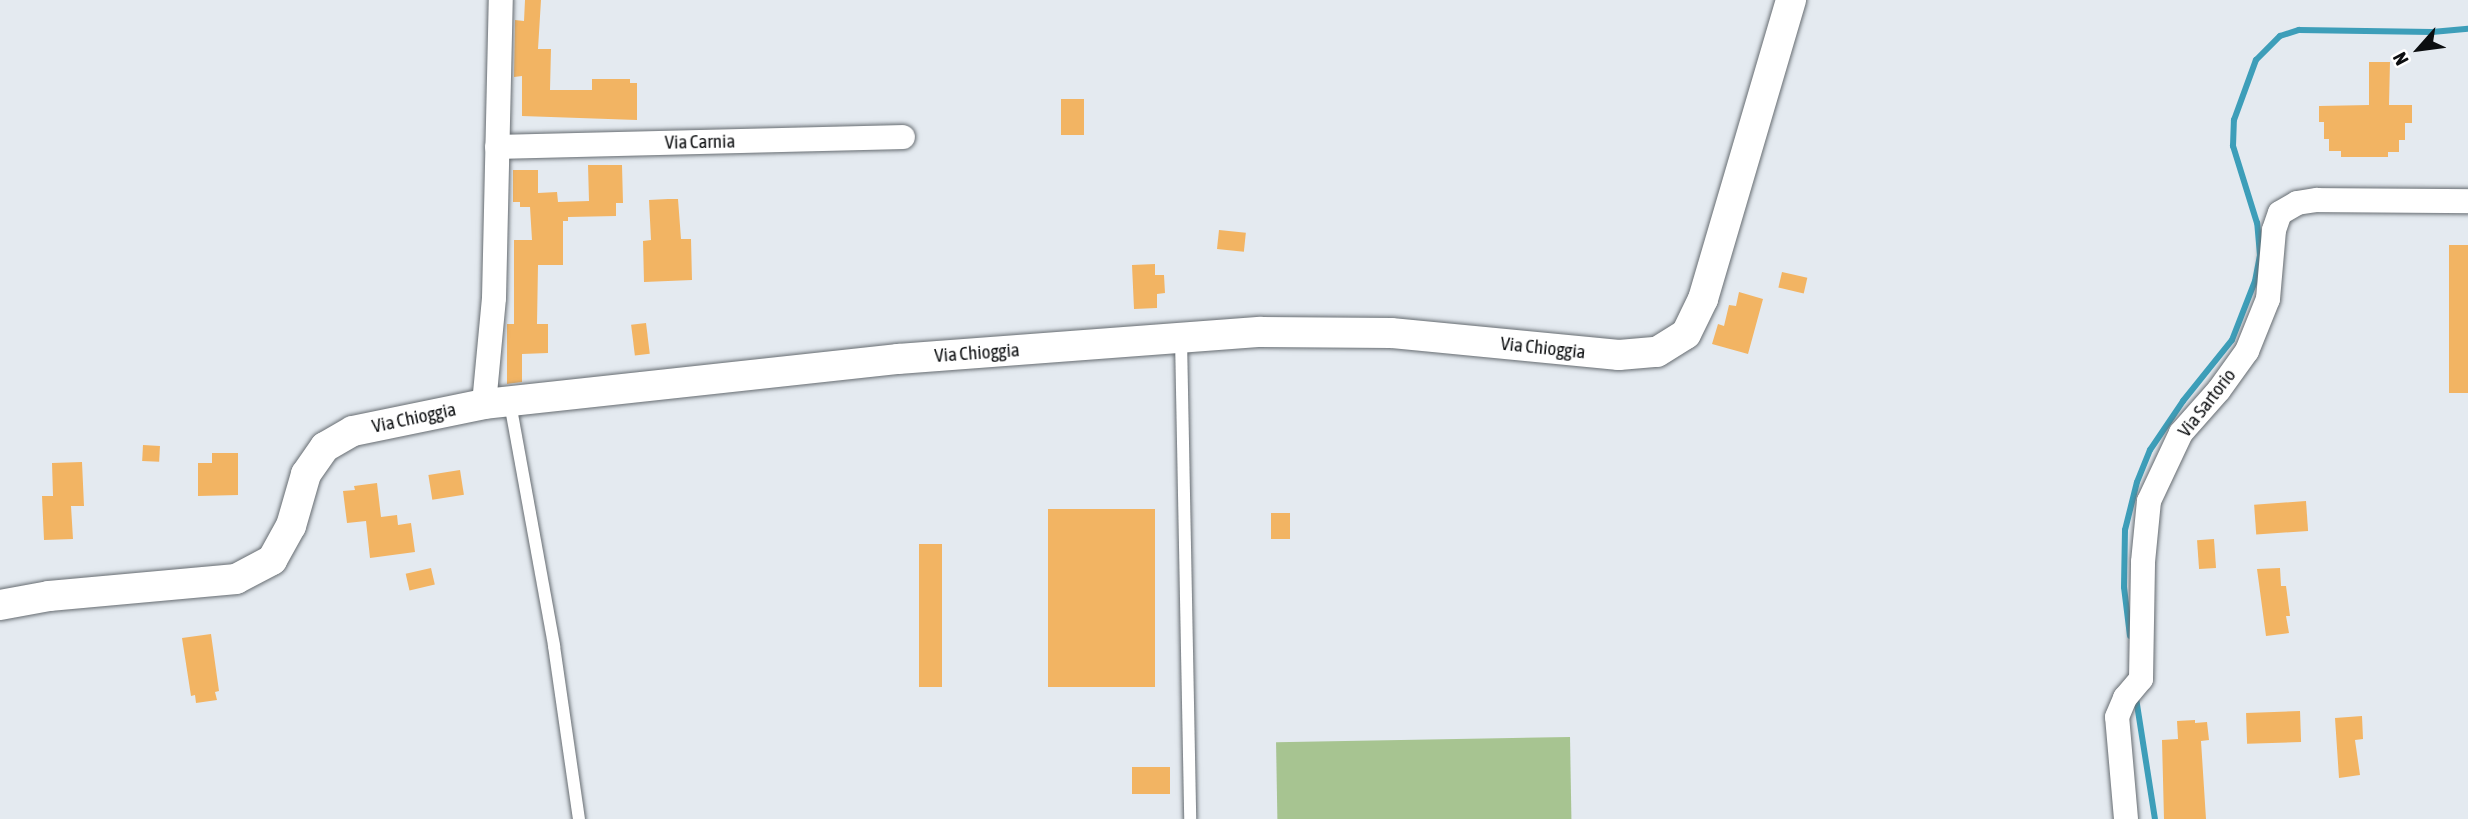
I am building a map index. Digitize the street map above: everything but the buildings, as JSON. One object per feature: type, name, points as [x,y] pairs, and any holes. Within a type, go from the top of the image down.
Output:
[{"type":"street","points":[[497,404],[495,298],[501,0]]},
{"type":"street","name":"Via Chioggia","points":[[0,605],[49,596],[236,579],[272,560],[291,526],[306,474],[325,447],[353,431],[497,404],[898,359],[1261,332],[1391,333],[1619,355],[1657,352],[1686,334],[1703,299],[1791,0]]},
{"type":"street","name":"Via Carnia","points":[[497,147],[903,138]]},
{"type":"street","name":"Via Sartorio","points":[[2126,819],[2117,717],[2125,698],[2141,679],[2143,562],[2149,501],[2181,433],[2247,351],[2267,299],[2274,230],[2280,213],[2297,203],[2317,200],[2468,201]]},
{"type":"lane","points":[[1181,338],[1190,819]]},
{"type":"lane","points":[[497,404],[554,646],[579,819]]},
{"type":"green space","points":[[1570,737],[1571,819],[1277,819],[1276,742]]},
{"type":"waterway","points":[[2130,636],[2124,587],[2125,530],[2137,482],[2150,450],[2183,401],[2232,340],[2255,281],[2260,255],[2257,223],[2233,146],[2234,120],[2256,60],[2280,36],[2299,30],[2432,32],[2468,29]]},
{"type":"waterway","points":[[2136,698],[2155,819]]}]
